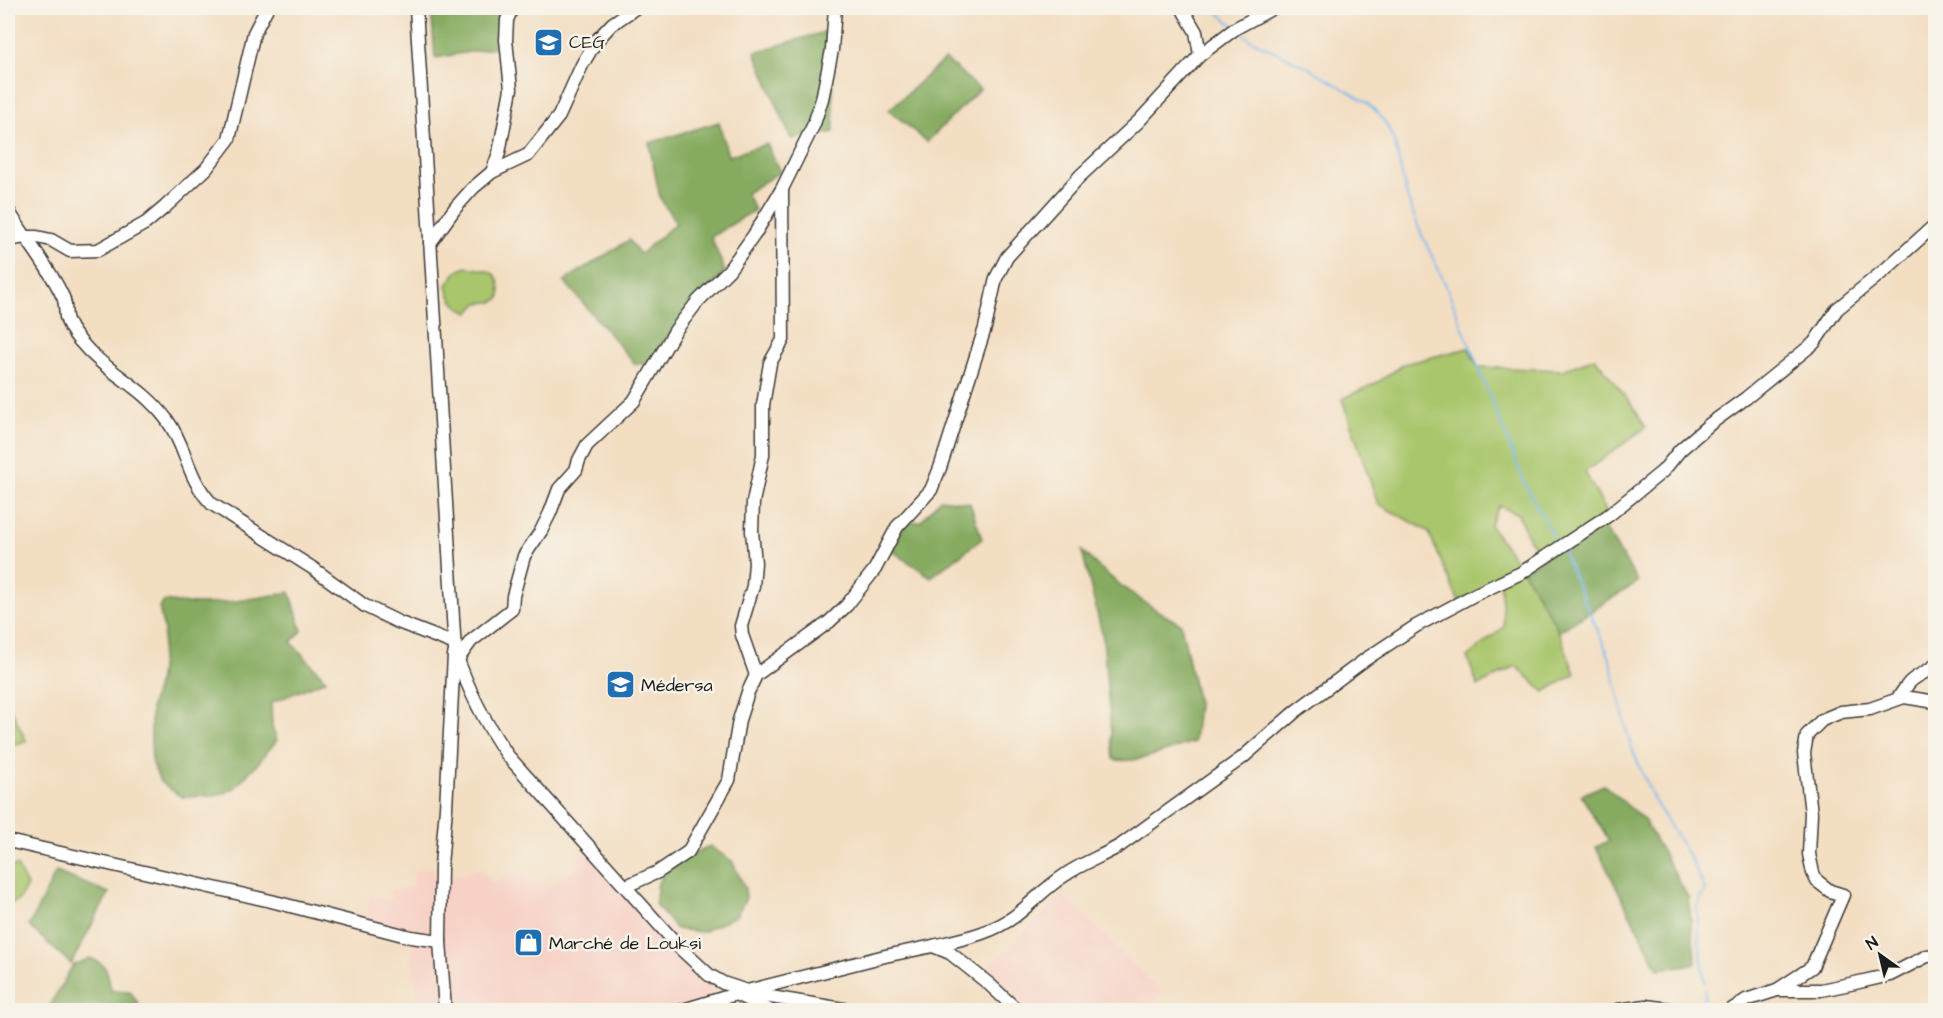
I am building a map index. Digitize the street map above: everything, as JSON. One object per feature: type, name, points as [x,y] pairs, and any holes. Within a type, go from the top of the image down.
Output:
[{"type":"street","points":[[8,240],[25,237],[51,240],[70,251],[98,249],[146,223],[206,169],[223,150],[229,139],[254,33],[267,8]]},
{"type":"street","points":[[416,8],[456,651],[441,865],[440,941],[445,1011]]},
{"type":"street","points":[[492,172],[499,153],[512,89],[506,40],[507,20],[512,8]]},
{"type":"street","points":[[430,243],[472,189],[492,172],[528,155],[559,116],[582,65],[596,41],[612,24],[635,8]]},
{"type":"street","points":[[456,651],[512,609],[513,596],[524,556],[550,513],[559,489],[576,470],[587,445],[634,401],[675,331],[698,301],[729,270],[782,189],[814,124],[822,99],[832,50],[836,8]]},
{"type":"street","points":[[1182,8],[1196,32],[1200,55]]},
{"type":"street","points":[[626,886],[658,872],[688,852],[729,780],[739,720],[756,675],[829,622],[847,605],[874,569],[897,528],[931,489],[940,468],[985,328],[996,278],[1006,257],[1080,176],[1139,121],[1200,55],[1236,28],[1273,8]]},
{"type":"street","points":[[756,675],[741,626],[753,586],[755,562],[752,531],[753,502],[763,455],[763,405],[771,363],[783,340],[782,189]]},
{"type":"street","points":[[8,210],[64,297],[66,320],[71,328],[102,363],[132,384],[154,404],[169,422],[191,475],[212,504],[314,569],[365,606],[456,651],[478,710],[507,756],[681,949],[709,975],[742,992],[770,1011]]},
{"type":"street","points":[[683,1011],[742,992],[975,936],[1015,916],[1052,883],[1068,872],[1105,855],[1122,844],[1234,764],[1296,711],[1366,659],[1416,626],[1521,573],[1609,515],[1660,474],[1680,450],[1710,424],[1814,343],[1837,309],[1886,269],[1935,224]]},
{"type":"street","points":[[1898,698],[1909,682],[1921,673],[1930,670],[1935,664]]},
{"type":"street","points":[[1731,1011],[1746,1000],[1777,990],[1812,967],[1843,895],[1830,891],[1817,881],[1813,873],[1809,854],[1811,813],[1804,753],[1807,735],[1822,720],[1841,712],[1870,709],[1898,698],[1935,702]]},
{"type":"street","points":[[8,841],[271,901],[411,937],[440,941]]},
{"type":"street","points":[[933,946],[950,953],[989,984],[1017,1011]]},
{"type":"street","points":[[1777,990],[1821,990],[1855,983],[1890,975],[1926,956],[1935,955]]},
{"type":"street","points":[[742,992],[849,1011]]},
{"type":"street","points":[[1618,1011],[1646,1006],[1677,1011]]},
{"type":"shaded area","points":[[593,847],[687,947],[715,970],[710,1001],[680,1010],[465,1010],[444,1000],[419,1000],[411,961],[414,936],[366,924],[370,896],[391,900],[390,891],[414,887],[414,871],[444,866],[451,878],[482,869],[492,884],[512,875],[550,885],[582,865],[577,858]]},
{"type":"shaded area","points":[[1063,894],[1162,994],[1146,1010],[1028,1010],[987,969]]},
{"type":"green space","points":[[431,8],[500,8],[504,46],[435,58]]},
{"type":"green space","points":[[831,30],[834,132],[791,139],[755,52]]},
{"type":"green space","points":[[945,59],[980,89],[927,142],[889,110]]},
{"type":"green space","points":[[719,122],[728,156],[767,144],[780,172],[746,193],[755,210],[711,237],[725,271],[658,348],[655,364],[635,364],[564,281],[629,240],[640,254],[676,223],[660,198],[649,143]]},
{"type":"green space","points":[[467,267],[493,274],[499,282],[500,289],[500,298],[493,302],[478,303],[469,313],[454,302],[447,285],[457,271]]},
{"type":"green space","points":[[1469,348],[1477,367],[1563,370],[1595,358],[1632,405],[1646,427],[1585,472],[1608,515],[1545,557],[1529,540],[1518,514],[1499,506],[1490,525],[1523,571],[1555,622],[1575,674],[1544,692],[1516,666],[1478,686],[1467,657],[1504,627],[1500,582],[1459,602],[1428,531],[1378,504],[1342,399],[1378,382],[1404,364]]},
{"type":"green space","points":[[940,499],[970,503],[982,539],[931,577],[888,548],[906,523],[921,521]]},
{"type":"green space","points":[[1600,520],[1638,582],[1558,632],[1523,571]]},
{"type":"green space","points":[[1082,551],[1129,591],[1154,609],[1181,624],[1198,704],[1194,742],[1142,758],[1122,761],[1113,759],[1103,638]]},
{"type":"green space","points":[[290,592],[302,631],[291,642],[326,680],[271,703],[272,727],[277,740],[235,788],[220,795],[182,797],[160,782],[152,762],[151,706],[159,678],[164,631],[159,607],[165,601],[211,604]]},
{"type":"green space","points":[[11,709],[26,741],[8,746],[8,711]]},
{"type":"green space","points":[[1604,785],[1644,820],[1688,897],[1696,964],[1658,969],[1596,847],[1609,841],[1581,795]]},
{"type":"green space","points":[[710,846],[732,861],[745,888],[746,898],[736,916],[702,932],[676,929],[655,904],[658,883],[675,865]]},
{"type":"green space","points":[[17,866],[27,886],[18,901],[12,903],[8,901],[8,867]]},
{"type":"green space","points":[[56,872],[109,893],[71,964],[29,926]]},
{"type":"green space","points":[[90,958],[104,967],[111,990],[130,991],[139,1005],[132,1010],[51,1010],[49,1007],[73,965]]},
{"type":"waterway","points":[[1206,8],[1217,12],[1234,26]]},
{"type":"waterway","points":[[1240,31],[1251,40],[1309,68],[1366,102],[1387,125],[1395,144],[1407,197],[1420,231],[1444,281],[1525,484],[1558,545]]},
{"type":"waterway","points":[[1563,552],[1609,656],[1630,744],[1654,800],[1689,856],[1705,889],[1697,906],[1705,982]]},
{"type":"waterway","points":[[1704,1010],[1705,990]]},
{"type":"place","name":"CEG","points":[[548,42]]},
{"type":"place","name":"Médersa","points":[[620,685]]},
{"type":"place","name":"Marché de Louksi","points":[[528,943]]}]
